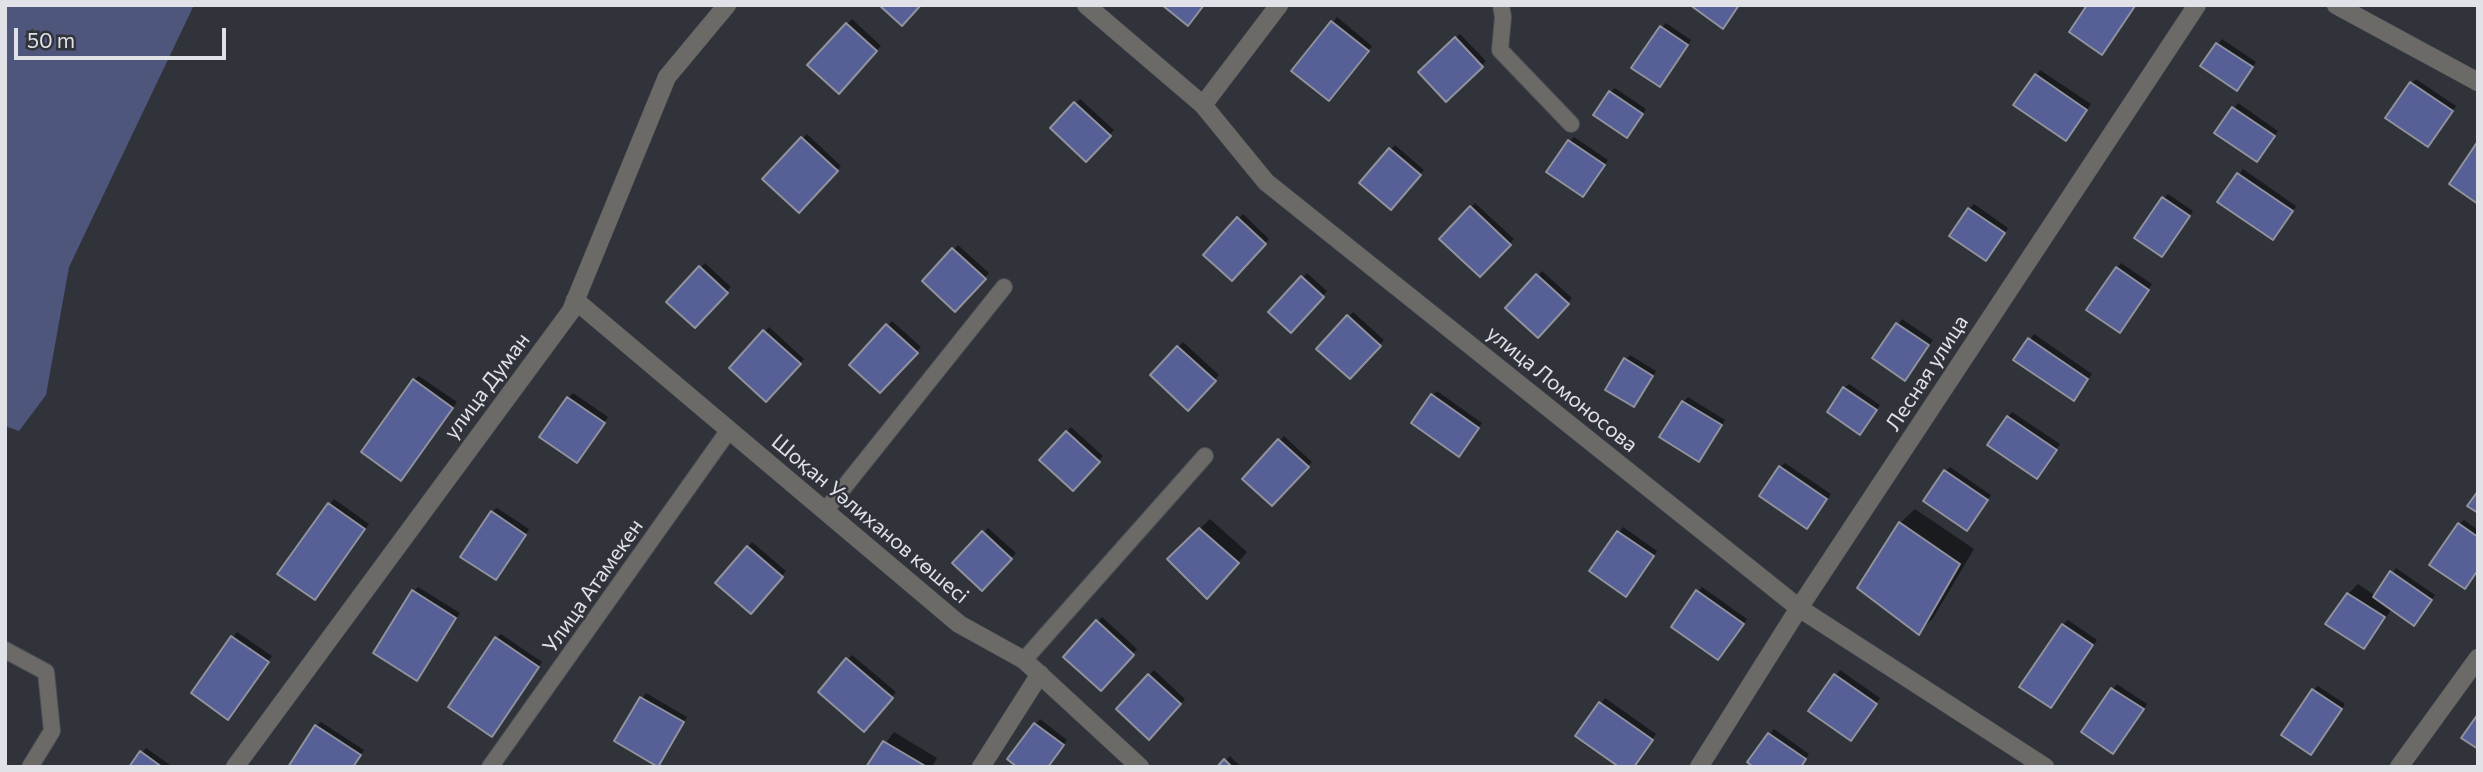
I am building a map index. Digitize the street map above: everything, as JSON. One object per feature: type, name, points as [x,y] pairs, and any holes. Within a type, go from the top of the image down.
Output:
[{"type":"street","name":"улица Думан","points":[[235,767],[571,311],[667,78],[727,5]]},
{"type":"street","name":"улица Ломоносова","points":[[1086,5],[1203,105],[1266,182],[1800,608],[2045,767]]},
{"type":"street","points":[[1203,105],[1279,5]]},
{"type":"street","name":"Лесная улица","points":[[1699,767],[1800,608],[2197,5]]},
{"type":"street","points":[[2336,5],[2478,82]]},
{"type":"street","name":"Шоқан Уәлиханов көшесі","points":[[575,300],[959,624],[1024,660],[1140,767]]},
{"type":"street","points":[[2399,767],[2478,658]]},
{"type":"street","points":[[981,767],[1040,674]]},
{"type":"lane","points":[[1501,5],[1503,17],[1500,50],[1571,124]]},
{"type":"lane","points":[[825,510],[1004,287]]},
{"type":"lane","name":"Улица Атамекен","points":[[490,767],[729,430]]},
{"type":"lane","points":[[1024,660],[1205,456]]},
{"type":"lane","points":[[5,650],[46,672],[52,731],[30,767]]},
{"type":"shaded area","points":[[5,5],[194,5],[69,267],[46,395],[19,431],[5,426]]},
{"type":"building","points":[[879,5],[921,5],[902,26]]},
{"type":"building","points":[[1162,5],[1204,5],[1188,26]]},
{"type":"building","points":[[1690,5],[1739,5],[1723,29]]},
{"type":"building","points":[[2087,5],[2135,6],[2102,55],[2069,32]]},
{"type":"building","points":[[1331,21],[1369,51],[1329,101],[1291,71]]},
{"type":"building","points":[[846,23],[877,51],[839,94],[807,65]]},
{"type":"building","points":[[1660,26],[1688,45],[1660,87],[1631,68]]},
{"type":"building","points":[[1455,37],[1483,67],[1446,102],[1418,72]]},
{"type":"building","points":[[2216,43],[2253,67],[2237,91],[2200,66]]},
{"type":"building","points":[[2035,74],[2087,110],[2066,141],[2013,105]]},
{"type":"building","points":[[2410,82],[2453,111],[2428,147],[2385,118]]},
{"type":"building","points":[[1609,91],[1643,114],[1627,138],[1593,115]]},
{"type":"building","points":[[1074,102],[1111,136],[1086,162],[1050,128]]},
{"type":"building","points":[[2232,107],[2275,136],[2257,162],[2214,133]]},
{"type":"building","points":[[801,137],[838,171],[799,213],[762,179]]},
{"type":"building","points":[[1568,140],[1605,165],[1583,197],[1546,172]]},
{"type":"building","points":[[2478,141],[2478,204],[2449,184]]},
{"type":"building","points":[[1389,148],[1421,175],[1391,210],[1359,183]]},
{"type":"building","points":[[2237,173],[2293,211],[2273,240],[2217,202]]},
{"type":"building","points":[[2162,197],[2190,216],[2162,257],[2134,238]]},
{"type":"building","points":[[1470,206],[1511,245],[1480,277],[1439,239]]},
{"type":"building","points":[[1968,208],[2005,233],[1986,261],[1949,236]]},
{"type":"building","points":[[1237,217],[1266,244],[1232,281],[1203,255]]},
{"type":"building","points":[[952,248],[986,279],[955,312],[922,281]]},
{"type":"building","points":[[699,266],[728,293],[695,328],[666,302]]},
{"type":"building","points":[[2116,267],[2149,290],[2120,333],[2086,310]]},
{"type":"building","points":[[1536,274],[1569,304],[1538,338],[1505,308]]},
{"type":"building","points":[[1301,276],[1324,297],[1291,333],[1268,312]]},
{"type":"building","points":[[1347,315],[1381,346],[1350,379],[1316,349]]},
{"type":"building","points":[[1896,323],[1929,345],[1905,381],[1872,358]]},
{"type":"building","points":[[886,324],[918,353],[880,393],[849,365]]},
{"type":"building","points":[[763,330],[801,364],[766,402],[729,368]]},
{"type":"building","points":[[2028,338],[2088,379],[2074,401],[2013,360]]},
{"type":"building","points":[[1177,346],[1216,381],[1188,411],[1150,375]]},
{"type":"building","points":[[1624,358],[1653,376],[1634,407],[1605,390]]},
{"type":"building","points":[[413,379],[453,408],[401,481],[361,452]]},
{"type":"building","points":[[1843,387],[1877,410],[1860,435],[1827,412]]},
{"type":"building","points":[[1431,394],[1479,428],[1459,457],[1411,423]]},
{"type":"building","points":[[567,397],[605,423],[577,463],[539,437]]},
{"type":"building","points":[[1682,401],[1722,425],[1699,462],[1659,437]]},
{"type":"building","points":[[2007,416],[2057,450],[2037,479],[1987,445]]},
{"type":"building","points":[[1066,431],[1100,462],[1073,491],[1039,460]]},
{"type":"building","points":[[1278,439],[1309,467],[1272,506],[1242,479]]},
{"type":"building","points":[[1779,466],[1827,499],[1807,529],[1759,496]]},
{"type":"building","points":[[1944,470],[1988,500],[1967,531],[1923,501]]},
{"type":"building","points":[[2478,491],[2478,513],[2467,506]]},
{"type":"building","points":[[328,503],[365,529],[315,600],[277,574]]},
{"type":"building","points":[[491,511],[526,535],[496,580],[460,557]]},
{"type":"building","points":[[1899,522],[1960,564],[1919,635],[1857,588]]},
{"type":"building","points":[[2458,523],[2478,537],[2478,570],[2465,589],[2429,565]]},
{"type":"building","points":[[1199,528],[1239,563],[1207,599],[1167,559]]},
{"type":"building","points":[[982,531],[1012,559],[982,591],[952,563]]},
{"type":"building","points":[[1617,531],[1654,556],[1626,597],[1589,571]]},
{"type":"building","points":[[747,546],[783,577],[751,614],[715,583]]},
{"type":"building","points":[[2390,571],[2432,600],[2414,626],[2373,597]]},
{"type":"building","points":[[412,590],[456,618],[417,681],[373,653]]},
{"type":"building","points":[[1696,590],[1744,624],[1718,660],[1671,627]]},
{"type":"building","points":[[2347,593],[2385,617],[2364,649],[2325,624]]},
{"type":"building","points":[[1096,620],[1134,655],[1101,691],[1063,657]]},
{"type":"building","points":[[2062,624],[2093,645],[2051,708],[2019,687]]},
{"type":"building","points":[[231,636],[269,662],[228,720],[191,693]]},
{"type":"building","points":[[495,637],[539,667],[492,737],[448,707]]},
{"type":"building","points":[[846,658],[893,698],[864,732],[818,692]]},
{"type":"building","points":[[1148,674],[1181,704],[1149,740],[1116,709]]},
{"type":"building","points":[[1834,674],[1877,704],[1851,741],[1808,711]]},
{"type":"building","points":[[2111,688],[2144,709],[2113,754],[2081,732]]},
{"type":"building","points":[[2312,689],[2342,709],[2311,755],[2281,735]]},
{"type":"building","points":[[640,697],[684,722],[658,767],[614,741]]},
{"type":"building","points":[[1599,702],[1653,740],[1634,767],[1619,767],[1575,736]]},
{"type":"building","points":[[2478,714],[2478,749],[2461,738]]},
{"type":"building","points":[[1034,723],[1064,745],[1048,767],[1017,767],[1007,759]]},
{"type":"building","points":[[315,725],[361,755],[353,767],[288,767]]},
{"type":"building","points":[[1768,733],[1806,759],[1801,767],[1753,767],[1747,762]]},
{"type":"building","points":[[883,741],[927,767],[866,767]]},
{"type":"building","points":[[140,751],[162,767],[129,767]]},
{"type":"building","points":[[1224,759],[1232,767],[1217,767]]}]
